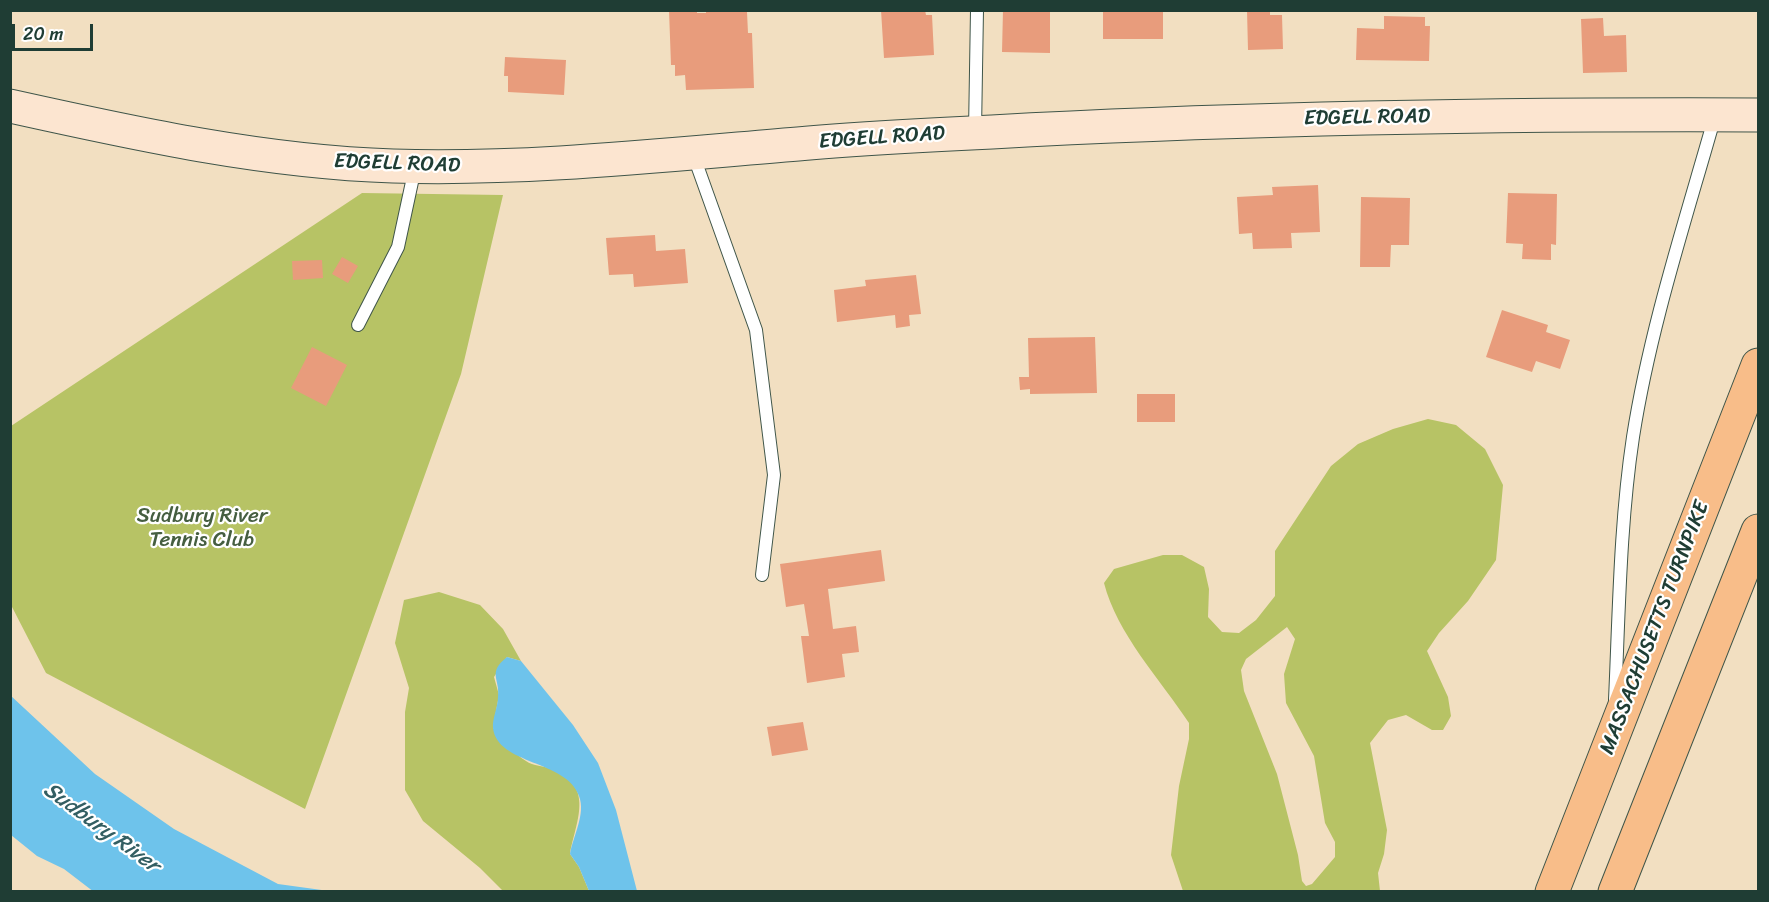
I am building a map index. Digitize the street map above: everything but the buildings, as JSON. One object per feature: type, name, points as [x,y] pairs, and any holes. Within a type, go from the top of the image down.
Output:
[{"type":"highway","name":"MASSACHUSETTS TURNPIKE","points":[[1552,891],[1758,365]]},
{"type":"highway","points":[[1615,891],[1758,531]]},
{"type":"main road","name":"EDGELL ROAD","points":[[10,106],[137,132],[280,156],[415,166],[515,166],[975,132],[1231,120],[1758,115]]},
{"type":"lane","points":[[975,132],[977,10]]},
{"type":"lane","points":[[1613,738],[1623,538],[1633,438],[1649,350],[1715,115]]},
{"type":"lane","points":[[693,153],[756,330],[774,475],[762,574]]},
{"type":"lane","points":[[358,325],[398,247],[415,166]]},
{"type":"green space","name":"Sudbury River Tennis Club","points":[[362,193],[503,195],[461,374],[305,809],[46,673],[11,605],[11,426]]},
{"type":"green space","points":[[1428,419],[1456,425],[1485,449],[1503,485],[1496,560],[1468,601],[1439,633],[1427,651],[1448,697],[1451,716],[1443,730],[1432,730],[1406,715],[1388,720],[1370,743],[1387,830],[1384,854],[1378,873],[1380,891],[1183,891],[1171,855],[1179,786],[1189,739],[1189,723],[1129,638],[1110,602],[1104,583],[1114,569],[1163,555],[1182,555],[1204,567],[1209,589],[1208,617],[1222,632],[1239,633],[1256,620],[1275,596],[1275,551],[1331,466],[1358,444],[1393,429]],"holes":[[[1287,627],[1295,639],[1284,674],[1286,703],[1314,756],[1325,823],[1335,842],[1335,857],[1312,884],[1306,886],[1302,881],[1298,855],[1277,774],[1244,691],[1241,670],[1246,659]]]},
{"type":"green space","points":[[439,592],[480,605],[503,629],[521,661],[507,657],[494,677],[499,695],[493,728],[522,758],[532,764],[553,769],[566,776],[574,785],[580,806],[570,854],[579,867],[589,891],[503,891],[480,868],[423,821],[405,790],[405,712],[409,688],[395,643],[404,600]]},
{"type":"water","points":[[507,657],[521,661],[573,725],[598,763],[616,810],[637,891],[589,891],[579,867],[570,854],[581,810],[579,796],[572,784],[548,768],[506,749],[497,740],[493,728],[498,697],[496,672],[497,667]]},
{"type":"water","name":"Sudbury River","points":[[10,695],[95,774],[174,829],[278,884],[329,891],[94,892],[64,869],[37,856],[11,835]]}]
